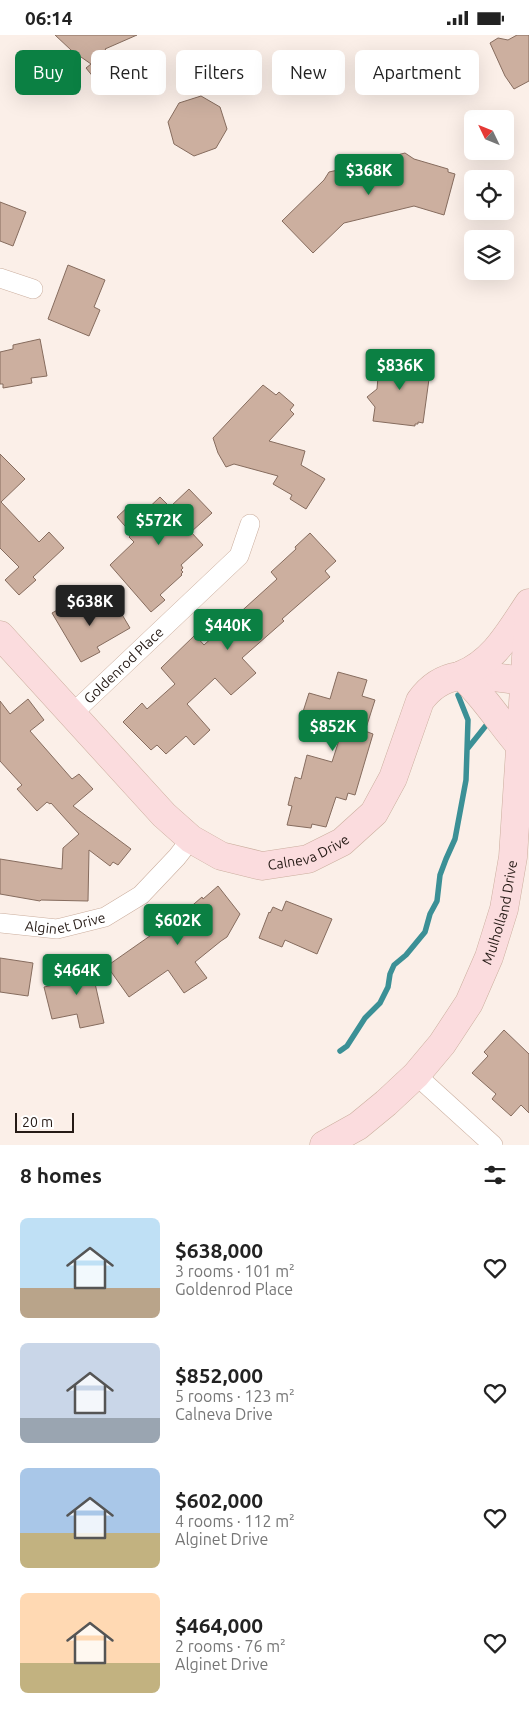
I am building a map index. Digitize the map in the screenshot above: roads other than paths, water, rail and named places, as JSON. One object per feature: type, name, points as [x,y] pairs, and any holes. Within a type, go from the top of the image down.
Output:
[{"type":"main road","points":[[521,747],[475,688],[461,675],[474,670],[488,659],[529,603]]},
{"type":"main road","name":"Mulholland Drive","points":[[324,1145],[358,1126],[416,1075],[442,1044],[469,1003],[489,957],[504,909],[513,857],[529,611]]},
{"type":"main road","name":"Calneva Drive","points":[[0,635],[164,815],[191,839],[221,855],[262,866],[308,859],[342,842],[374,813],[392,778],[420,701],[434,685],[461,675],[524,681]]},
{"type":"street","points":[[0,277],[33,289]]},
{"type":"street","name":"Goldenrod Place","points":[[72,714],[239,557],[250,524]]},
{"type":"street","name":"Alginet Drive","points":[[0,923],[57,929],[105,917],[140,895],[177,857],[191,839]]},
{"type":"street","points":[[416,1075],[493,1145]]},
{"type":"waterway","points":[[340,1051],[347,1046],[365,1018],[380,1003],[388,987],[394,965],[406,955],[425,932],[430,914],[437,901],[440,875],[455,839],[466,780],[468,720],[458,695]]},
{"type":"waterway","points":[[468,748],[488,723]]}]
